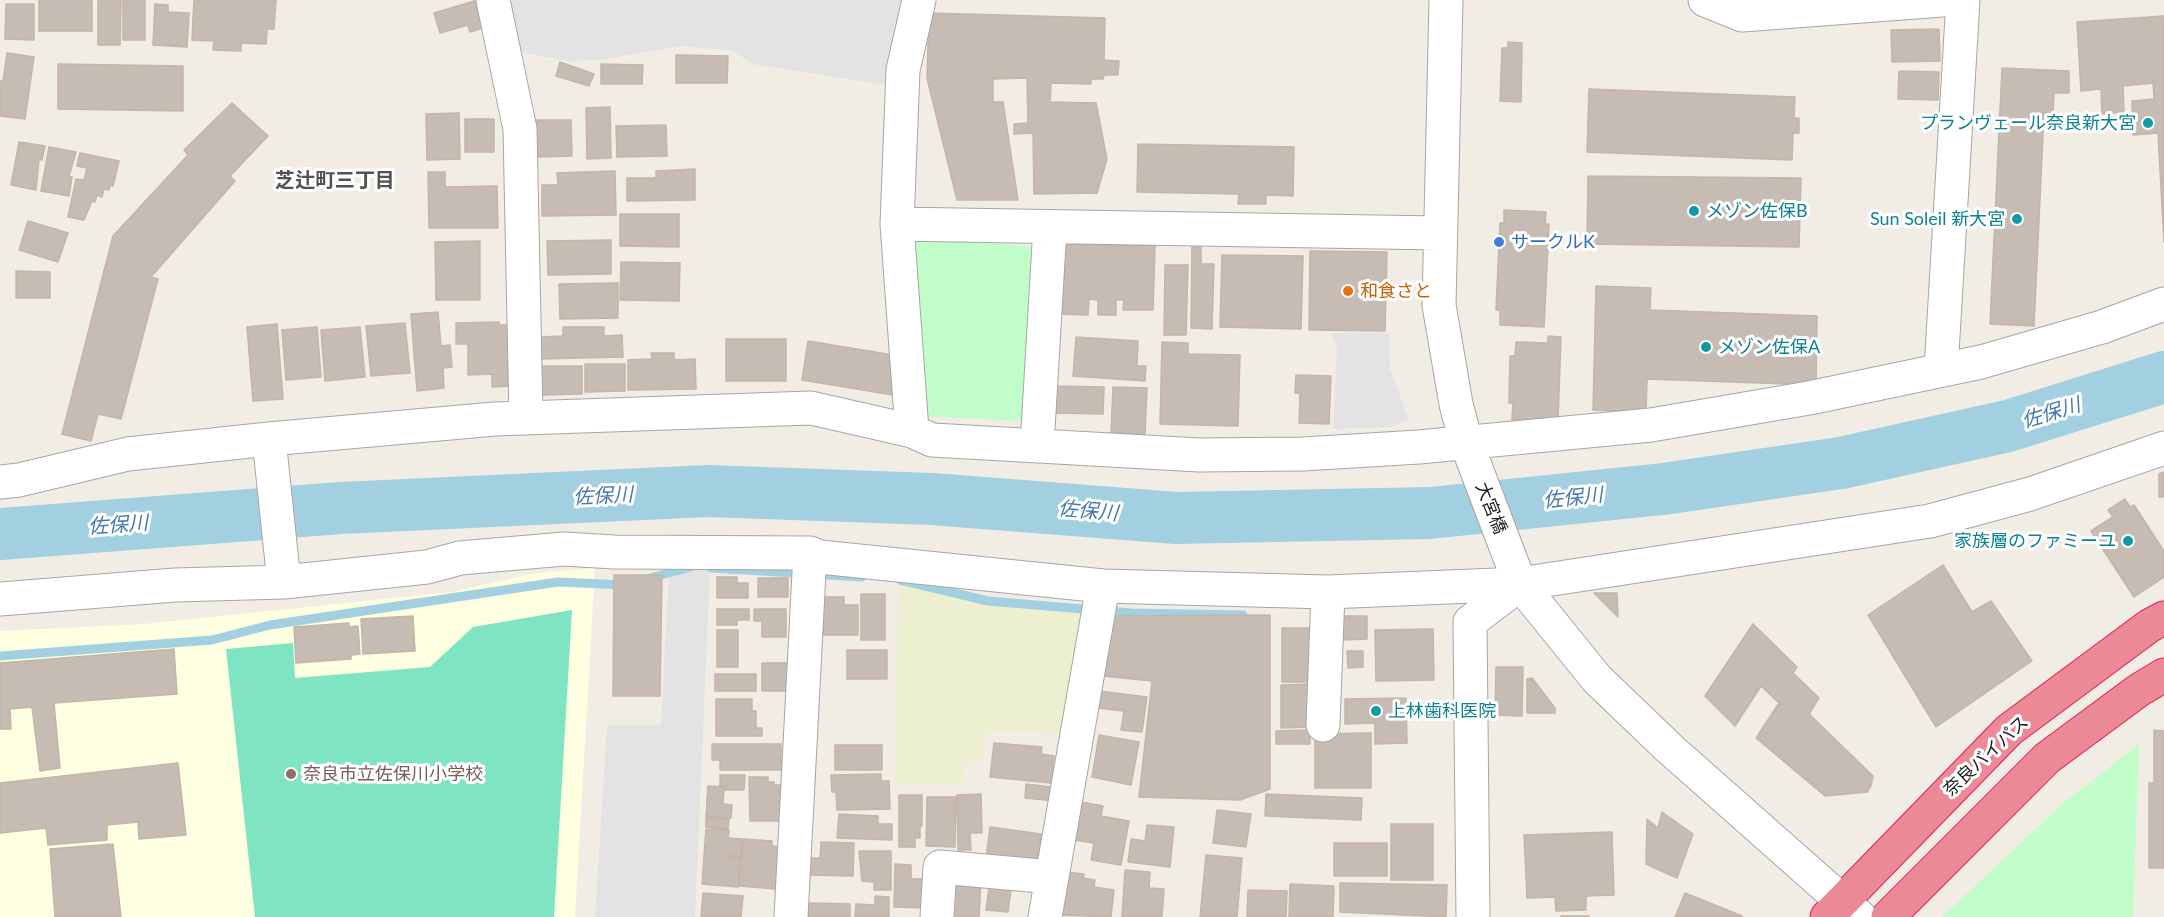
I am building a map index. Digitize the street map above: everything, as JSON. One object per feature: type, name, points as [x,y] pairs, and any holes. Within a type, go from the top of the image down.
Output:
[{"type":"highway","name":"奈良バイパス","points":[[1842,911],[2008,730],[2149,626],[2164,618]]},
{"type":"highway","points":[[1888,917],[2047,758],[2139,690],[2164,675]]},
{"type":"street","points":[[493,0],[520,129],[526,417]]},
{"type":"street","points":[[912,431],[897,225],[903,70],[919,0]]},
{"type":"street","name":"大宮橋","points":[[1446,0],[1438,233],[1439,305],[1456,404],[1468,450],[1516,572],[1597,680],[1842,911]]},
{"type":"street","points":[[1705,0],[1742,15],[1942,0]]},
{"type":"street","points":[[1941,370],[1963,0]]},
{"type":"street","points":[[897,225],[1438,233]]},
{"type":"street","points":[[1037,446],[1050,227]]},
{"type":"street","points":[[1,479],[128,454],[270,450],[526,417],[811,408],[912,431],[932,440],[1199,455],[1468,450],[1651,425],[1809,398],[1941,370],[2102,327],[2164,304]]},
{"type":"street","points":[[0,600],[283,574],[427,567],[460,558],[564,549],[614,552],[810,553],[820,557],[1103,586],[1328,592],[1516,572],[1930,521],[2030,494],[2164,448]]},
{"type":"street","points":[[270,450],[283,574]]},
{"type":"street","points":[[791,917],[810,553]]},
{"type":"street","points":[[1473,917],[1470,622],[1516,572]]},
{"type":"street","points":[[1045,917],[1103,586]]},
{"type":"street","points":[[1323,725],[1328,592]]},
{"type":"street","points":[[937,917],[940,867],[1052,877]]},
{"type":"shaded area","points":[[502,0],[909,0],[893,86],[752,64],[734,51],[682,46],[600,60],[567,61],[510,50]]},
{"type":"shaded area","points":[[1332,333],[1389,333],[1390,370],[1409,419],[1391,427],[1333,429],[1337,349]]},
{"type":"shaded area","name":"奈良市立佐保川小学校","points":[[595,568],[575,917],[0,917],[0,631],[144,624],[451,592],[536,573]]},
{"type":"shaded area","points":[[669,570],[710,570],[695,917],[595,917],[607,725],[661,725]]},
{"type":"shaded area","points":[[899,581],[989,605],[1088,610],[1066,733],[985,732],[984,763],[964,762],[963,782],[895,785]]},
{"type":"green space","points":[[907,235],[1033,247],[1024,421],[919,416]]},
{"type":"green space","points":[[572,610],[554,917],[255,917],[226,649],[293,643],[295,678],[430,667],[473,627]]},
{"type":"green space","points":[[2139,744],[2133,917],[1942,917],[2061,805]]},
{"type":"building","points":[[39,0],[92,0],[92,31],[39,31]]},
{"type":"building","points":[[98,0],[121,0],[120,45],[98,45]]},
{"type":"building","points":[[123,0],[145,0],[145,40],[123,40]]},
{"type":"building","points":[[194,0],[276,0],[274,29],[267,29],[266,44],[241,43],[241,51],[213,50],[214,41],[192,40]]},
{"type":"building","points":[[478,0],[486,27],[470,32],[468,25],[440,33],[434,13]]},
{"type":"building","points":[[6,4],[34,4],[34,40],[5,39]]},
{"type":"building","points":[[155,4],[168,5],[168,12],[189,13],[187,47],[153,45]]},
{"type":"building","points":[[929,13],[1105,18],[1104,60],[1119,61],[1118,75],[1104,75],[1103,79],[1091,79],[1091,84],[1051,83],[1050,102],[1096,103],[1107,159],[1097,193],[1034,194],[1033,133],[1014,134],[1014,124],[1028,123],[1027,78],[993,79],[993,102],[1003,102],[1018,200],[957,200],[927,78]]},
{"type":"building","name":"プランヴェール奈良新大宮","points":[[2164,16],[2164,242],[2158,133],[2133,135],[2132,101],[2154,99],[2153,83],[2123,86],[2124,112],[2102,114],[2101,89],[2081,91],[2077,22]]},
{"type":"building","points":[[1939,29],[1940,61],[1892,62],[1891,30]]},
{"type":"building","points":[[1508,42],[1522,43],[1521,102],[1500,101],[1502,48],[1508,48]]},
{"type":"building","points":[[7,53],[34,57],[25,119],[0,116],[0,81],[3,81]]},
{"type":"building","points":[[676,55],[728,56],[727,83],[676,83]]},
{"type":"building","points":[[560,62],[594,74],[589,86],[556,76]]},
{"type":"building","points":[[58,64],[183,66],[183,111],[58,109]]},
{"type":"building","points":[[601,64],[643,65],[642,84],[601,84]]},
{"type":"building","name":"Sun Soleil 新大宮","points":[[2002,68],[2069,71],[2069,93],[2054,93],[2053,113],[2044,113],[2034,326],[1990,324]]},
{"type":"building","points":[[1899,71],[1939,72],[1938,100],[1898,99]]},
{"type":"building","points":[[1589,89],[1795,97],[1794,118],[1799,118],[1799,133],[1793,133],[1792,160],[1587,152]]},
{"type":"building","points":[[232,103],[268,136],[230,176],[235,181],[151,277],[158,279],[121,419],[98,414],[91,441],[62,434],[113,236],[188,155],[184,150]]},
{"type":"building","points":[[610,107],[611,158],[587,159],[586,108]]},
{"type":"building","points":[[459,113],[460,159],[427,160],[426,114]]},
{"type":"building","points":[[465,119],[494,119],[494,152],[465,152]]},
{"type":"building","points":[[535,120],[571,120],[572,156],[536,157]]},
{"type":"building","points":[[666,125],[667,156],[617,157],[616,126]]},
{"type":"building","points":[[19,142],[45,146],[42,160],[39,159],[36,190],[11,185]]},
{"type":"building","points":[[1138,144],[1294,147],[1293,196],[1266,195],[1266,204],[1238,204],[1239,194],[1137,192]]},
{"type":"building","points":[[49,147],[76,152],[69,176],[72,177],[69,196],[41,191]]},
{"type":"building","points":[[80,153],[119,161],[113,186],[110,185],[109,190],[104,189],[102,197],[97,195],[84,220],[68,217],[76,179],[84,180],[87,168],[77,166]]},
{"type":"building","points":[[695,169],[695,200],[627,201],[627,178],[656,178],[656,171]]},
{"type":"building","points":[[615,171],[616,215],[542,216],[542,185],[558,185],[557,173]]},
{"type":"building","points":[[428,172],[445,172],[445,187],[497,186],[498,228],[429,228]]},
{"type":"building","name":"メゾン佐保B","points":[[1588,176],[1801,178],[1799,247],[1587,244]]},
{"type":"building","points":[[1504,210],[1546,212],[1545,224],[1549,224],[1544,327],[1500,325],[1500,310],[1496,310],[1500,223],[1504,223]]},
{"type":"building","points":[[620,214],[679,214],[679,247],[620,246]]},
{"type":"building","points":[[28,221],[68,233],[58,262],[19,250]]},
{"type":"building","points":[[611,240],[611,274],[548,275],[547,241]]},
{"type":"building","points":[[480,241],[480,300],[436,300],[435,242]]},
{"type":"building","points":[[1067,244],[1155,246],[1153,310],[1123,310],[1124,300],[1116,300],[1116,315],[1098,315],[1098,300],[1089,299],[1088,315],[1057,314],[1059,250]]},
{"type":"building","points":[[1192,247],[1201,247],[1201,264],[1214,264],[1212,329],[1191,328]]},
{"type":"building","name":"和食さと","points":[[1310,251],[1387,252],[1385,331],[1309,330]]},
{"type":"building","points":[[1222,255],[1303,256],[1301,329],[1220,327]]},
{"type":"building","points":[[621,262],[680,263],[679,301],[620,300]]},
{"type":"building","points":[[1165,265],[1188,265],[1186,335],[1164,335]]},
{"type":"building","points":[[16,271],[50,272],[50,298],[16,298]]},
{"type":"building","points":[[618,283],[618,318],[560,319],[559,284]]},
{"type":"building","name":"メゾン佐保A","points":[[1596,286],[1651,288],[1650,310],[1817,316],[1816,385],[1647,379],[1646,412],[1593,410]]},
{"type":"building","points":[[438,312],[441,346],[450,345],[452,367],[443,368],[444,388],[417,391],[411,314]]},
{"type":"building","points":[[499,322],[499,325],[508,325],[509,386],[492,387],[492,374],[468,375],[468,344],[456,344],[456,323]]},
{"type":"building","points":[[405,323],[410,373],[371,376],[366,326]]},
{"type":"building","points":[[277,324],[283,399],[253,401],[247,327]]},
{"type":"building","points":[[317,327],[321,377],[286,380],[282,330]]},
{"type":"building","points":[[360,327],[365,377],[325,381],[321,330]]},
{"type":"building","points":[[563,327],[604,327],[604,336],[622,335],[623,357],[540,359],[540,337],[563,336]]},
{"type":"building","points":[[1548,336],[1561,337],[1558,421],[1512,420],[1513,403],[1509,403],[1510,356],[1515,356],[1516,342],[1548,343]]},
{"type":"building","points":[[1076,337],[1138,341],[1137,366],[1146,366],[1145,381],[1073,376]]},
{"type":"building","points":[[726,339],[786,339],[786,381],[726,381]]},
{"type":"building","points":[[808,341],[899,356],[893,395],[802,380]]},
{"type":"building","points":[[1162,342],[1188,343],[1188,354],[1240,355],[1238,426],[1160,424]]},
{"type":"building","points":[[651,353],[674,353],[674,360],[695,359],[696,389],[628,390],[628,360],[652,359]]},
{"type":"building","points":[[585,364],[625,364],[625,391],[585,392]]},
{"type":"building","points":[[540,366],[582,366],[582,394],[540,395]]},
{"type":"building","points":[[1296,375],[1331,376],[1329,424],[1299,423],[1300,393],[1295,393]]},
{"type":"building","points":[[1055,386],[1104,387],[1103,414],[1054,413]]},
{"type":"building","points":[[1113,387],[1147,388],[1145,434],[1111,433]]},
{"type":"building","points":[[2164,472],[2164,497],[2159,497],[2159,474]]},
{"type":"building","name":"家族層のファミーユ","points":[[2125,499],[2130,507],[2134,505],[2164,551],[2164,577],[2134,597],[2091,531],[2113,517],[2108,510]]},
{"type":"building","points":[[1943,565],[1972,612],[1991,601],[2032,661],[1936,727],[1868,615]]},
{"type":"building","points":[[614,575],[662,575],[660,696],[613,696]]},
{"type":"building","points":[[717,577],[737,577],[737,583],[748,583],[748,598],[717,598]]},
{"type":"building","points":[[758,578],[788,578],[788,597],[758,597]]},
{"type":"building","points":[[1594,593],[1617,593],[1618,617]]},
{"type":"building","points":[[861,594],[885,594],[885,640],[861,640]]},
{"type":"building","points":[[823,597],[844,597],[844,605],[858,605],[858,635],[823,635]]},
{"type":"building","points":[[717,609],[749,609],[749,620],[737,620],[737,625],[717,625]]},
{"type":"building","points":[[754,609],[786,609],[786,637],[762,637],[762,621],[754,621]]},
{"type":"building","points":[[1270,615],[1270,789],[1240,800],[1139,797],[1152,681],[1103,676],[1111,616]]},
{"type":"building","points":[[413,616],[415,651],[363,654],[361,619]]},
{"type":"building","points":[[1342,616],[1367,616],[1367,639],[1342,640]]},
{"type":"building","points":[[349,623],[349,627],[358,626],[360,654],[351,655],[351,659],[296,663],[294,627]]},
{"type":"building","points":[[1753,624],[1797,667],[1793,673],[1819,698],[1809,714],[1873,776],[1867,792],[1825,796],[1756,738],[1779,703],[1761,686],[1735,726],[1705,696]]},
{"type":"building","points":[[1282,628],[1315,628],[1315,682],[1282,682]]},
{"type":"building","points":[[1433,629],[1434,680],[1376,681],[1375,630]]},
{"type":"building","points":[[717,630],[738,630],[738,667],[717,667]]},
{"type":"building","points":[[174,649],[177,694],[54,703],[60,768],[40,771],[32,707],[10,709],[11,729],[0,729],[0,663]]},
{"type":"building","points":[[847,650],[887,650],[887,679],[847,679]]},
{"type":"building","points":[[1347,651],[1363,651],[1363,667],[1348,668]]},
{"type":"building","points":[[762,663],[791,663],[791,691],[762,691]]},
{"type":"building","points":[[1496,667],[1523,667],[1522,716],[1495,715]]},
{"type":"building","points":[[715,674],[756,674],[756,691],[715,691]]},
{"type":"building","points":[[1532,678],[1555,708],[1555,713],[1527,713],[1527,679]]},
{"type":"building","points":[[1310,684],[1311,727],[1281,728],[1281,685]]},
{"type":"building","points":[[1099,691],[1147,697],[1142,732],[1121,730],[1124,711],[1097,708]]},
{"type":"building","name":"上林歯科医院","points":[[1406,698],[1407,743],[1375,744],[1375,723],[1345,724],[1345,699]]},
{"type":"building","points":[[716,699],[752,699],[752,711],[756,711],[756,728],[762,728],[762,736],[716,736]]},
{"type":"building","points":[[1310,730],[1310,744],[1276,744],[1276,731]]},
{"type":"building","points":[[2154,730],[2164,731],[2164,868],[2149,868],[2149,783],[2154,783]]},
{"type":"building","points":[[1371,733],[1371,788],[1315,788],[1315,734]]},
{"type":"building","points":[[1099,735],[1139,742],[1131,785],[1092,777]]},
{"type":"building","points":[[994,743],[1042,747],[1041,754],[1054,756],[1051,783],[990,777]]},
{"type":"building","points":[[712,744],[781,744],[781,760],[786,760],[786,770],[720,770],[720,760],[712,760]]},
{"type":"building","points":[[835,745],[882,745],[882,770],[835,770]]},
{"type":"building","points":[[178,763],[186,835],[139,839],[138,822],[107,825],[107,840],[48,845],[46,828],[0,833],[0,783]]},
{"type":"building","points":[[881,774],[881,781],[889,781],[890,809],[837,810],[836,792],[832,792],[831,775]]},
{"type":"building","points":[[720,775],[745,775],[744,790],[725,790],[725,786],[720,786]]},
{"type":"building","points":[[749,777],[768,777],[768,782],[774,782],[774,785],[784,785],[780,821],[750,821]]},
{"type":"building","points":[[1026,784],[1059,788],[1057,801],[1025,798]]},
{"type":"building","points":[[708,786],[724,787],[723,804],[732,805],[731,818],[706,817]]},
{"type":"building","points":[[981,794],[982,833],[970,833],[971,850],[958,850],[957,795]]},
{"type":"building","points":[[1266,794],[1362,798],[1361,820],[1265,816]]},
{"type":"building","points":[[899,795],[922,795],[922,826],[920,826],[920,838],[915,838],[915,847],[899,847]]},
{"type":"building","points":[[927,797],[956,797],[955,847],[926,846]]},
{"type":"building","points":[[1081,802],[1103,806],[1101,816],[1129,821],[1121,865],[1091,860],[1094,843],[1074,840]]},
{"type":"building","points":[[1217,810],[1251,814],[1246,847],[1213,843]]},
{"type":"building","points":[[1662,812],[1693,834],[1677,878],[1646,864],[1647,819],[1658,828]]},
{"type":"building","points":[[839,814],[878,816],[878,824],[892,824],[892,840],[837,838]]},
{"type":"building","points":[[706,818],[729,819],[728,829],[706,827]]},
{"type":"building","points":[[1391,824],[1433,824],[1433,880],[1391,880]]},
{"type":"building","points":[[1147,825],[1174,827],[1170,867],[1128,862],[1131,839],[1145,841]]},
{"type":"building","points":[[990,827],[1041,834],[1039,866],[986,859]]},
{"type":"building","points":[[706,829],[729,830],[728,838],[742,839],[741,856],[730,855],[729,859],[740,860],[738,887],[702,884]]},
{"type":"building","points":[[1612,832],[1614,895],[1586,896],[1586,910],[1556,911],[1555,897],[1527,898],[1524,835]]},
{"type":"building","points":[[743,839],[772,841],[772,846],[778,847],[777,858],[781,858],[776,889],[739,886],[741,859],[730,859],[730,856],[742,857]]},
{"type":"building","points":[[821,842],[854,843],[853,876],[810,875],[811,858],[820,858]]},
{"type":"building","points":[[1334,843],[1387,843],[1387,876],[1334,876]]},
{"type":"building","points":[[113,844],[121,917],[55,917],[50,849]]},
{"type":"building","points":[[859,851],[891,851],[891,890],[874,890],[874,882],[862,881]]},
{"type":"building","points":[[1206,855],[1242,858],[1237,917],[1200,917]]},
{"type":"building","points":[[895,864],[911,865],[911,879],[928,879],[928,908],[894,907]]},
{"type":"building","points":[[1125,870],[1150,872],[1149,888],[1164,889],[1162,917],[1122,917]]},
{"type":"building","points":[[1064,872],[1084,874],[1083,878],[1095,880],[1094,887],[1114,890],[1111,917],[1059,915]]},
{"type":"building","points":[[952,880],[981,881],[979,917],[950,916]]},
{"type":"building","points":[[990,881],[1012,883],[1008,912],[986,910]]},
{"type":"building","points":[[1340,883],[1447,885],[1446,917],[1340,912]]},
{"type":"building","points":[[1290,884],[1334,886],[1333,917],[1289,917]]},
{"type":"building","points":[[1248,890],[1287,891],[1286,917],[1247,917]]},
{"type":"building","points":[[703,893],[743,896],[741,917],[701,917]]},
{"type":"building","points":[[1685,893],[1742,916],[1742,917],[1675,917]]},
{"type":"building","points":[[875,896],[889,897],[889,917],[855,917],[856,904],[875,905]]},
{"type":"building","points":[[809,903],[850,904],[850,917],[808,917]]},
{"type":"building","points":[[1589,916],[1589,917],[1561,917]]},
{"type":"waterway","name":"佐保川","points":[[0,534],[341,508],[708,491],[932,499],[1176,518],[1430,513],[1663,489],[1841,463],[2008,426],[2164,377]]},
{"type":"waterway","points":[[650,578],[691,567]]},
{"type":"waterway","points":[[711,568],[862,577]]},
{"type":"waterway","points":[[900,580],[988,601],[1131,613],[1243,615]]},
{"type":"waterway","points":[[0,656],[212,640],[270,625],[558,582],[625,585]]},
{"type":"place","name":"プランヴェール奈良新大宮","points":[[2148,123]]},
{"type":"place","name":"メゾン佐保B","points":[[1694,211]]},
{"type":"place","name":"Sun Soleil 新大宮","points":[[2017,219]]},
{"type":"place","name":"サークルK","points":[[1499,242]]},
{"type":"place","name":"和食さと","points":[[1348,291]]},
{"type":"place","name":"メゾン佐保A","points":[[1706,347]]},
{"type":"place","name":"家族層のファミーユ","points":[[2128,541]]},
{"type":"place","name":"上林歯科医院","points":[[1376,711]]},
{"type":"place","name":"奈良市立佐保川小学校","points":[[291,774]]},
{"type":"district","name":"芝辻町三丁目","points":[[335,181]]}]
